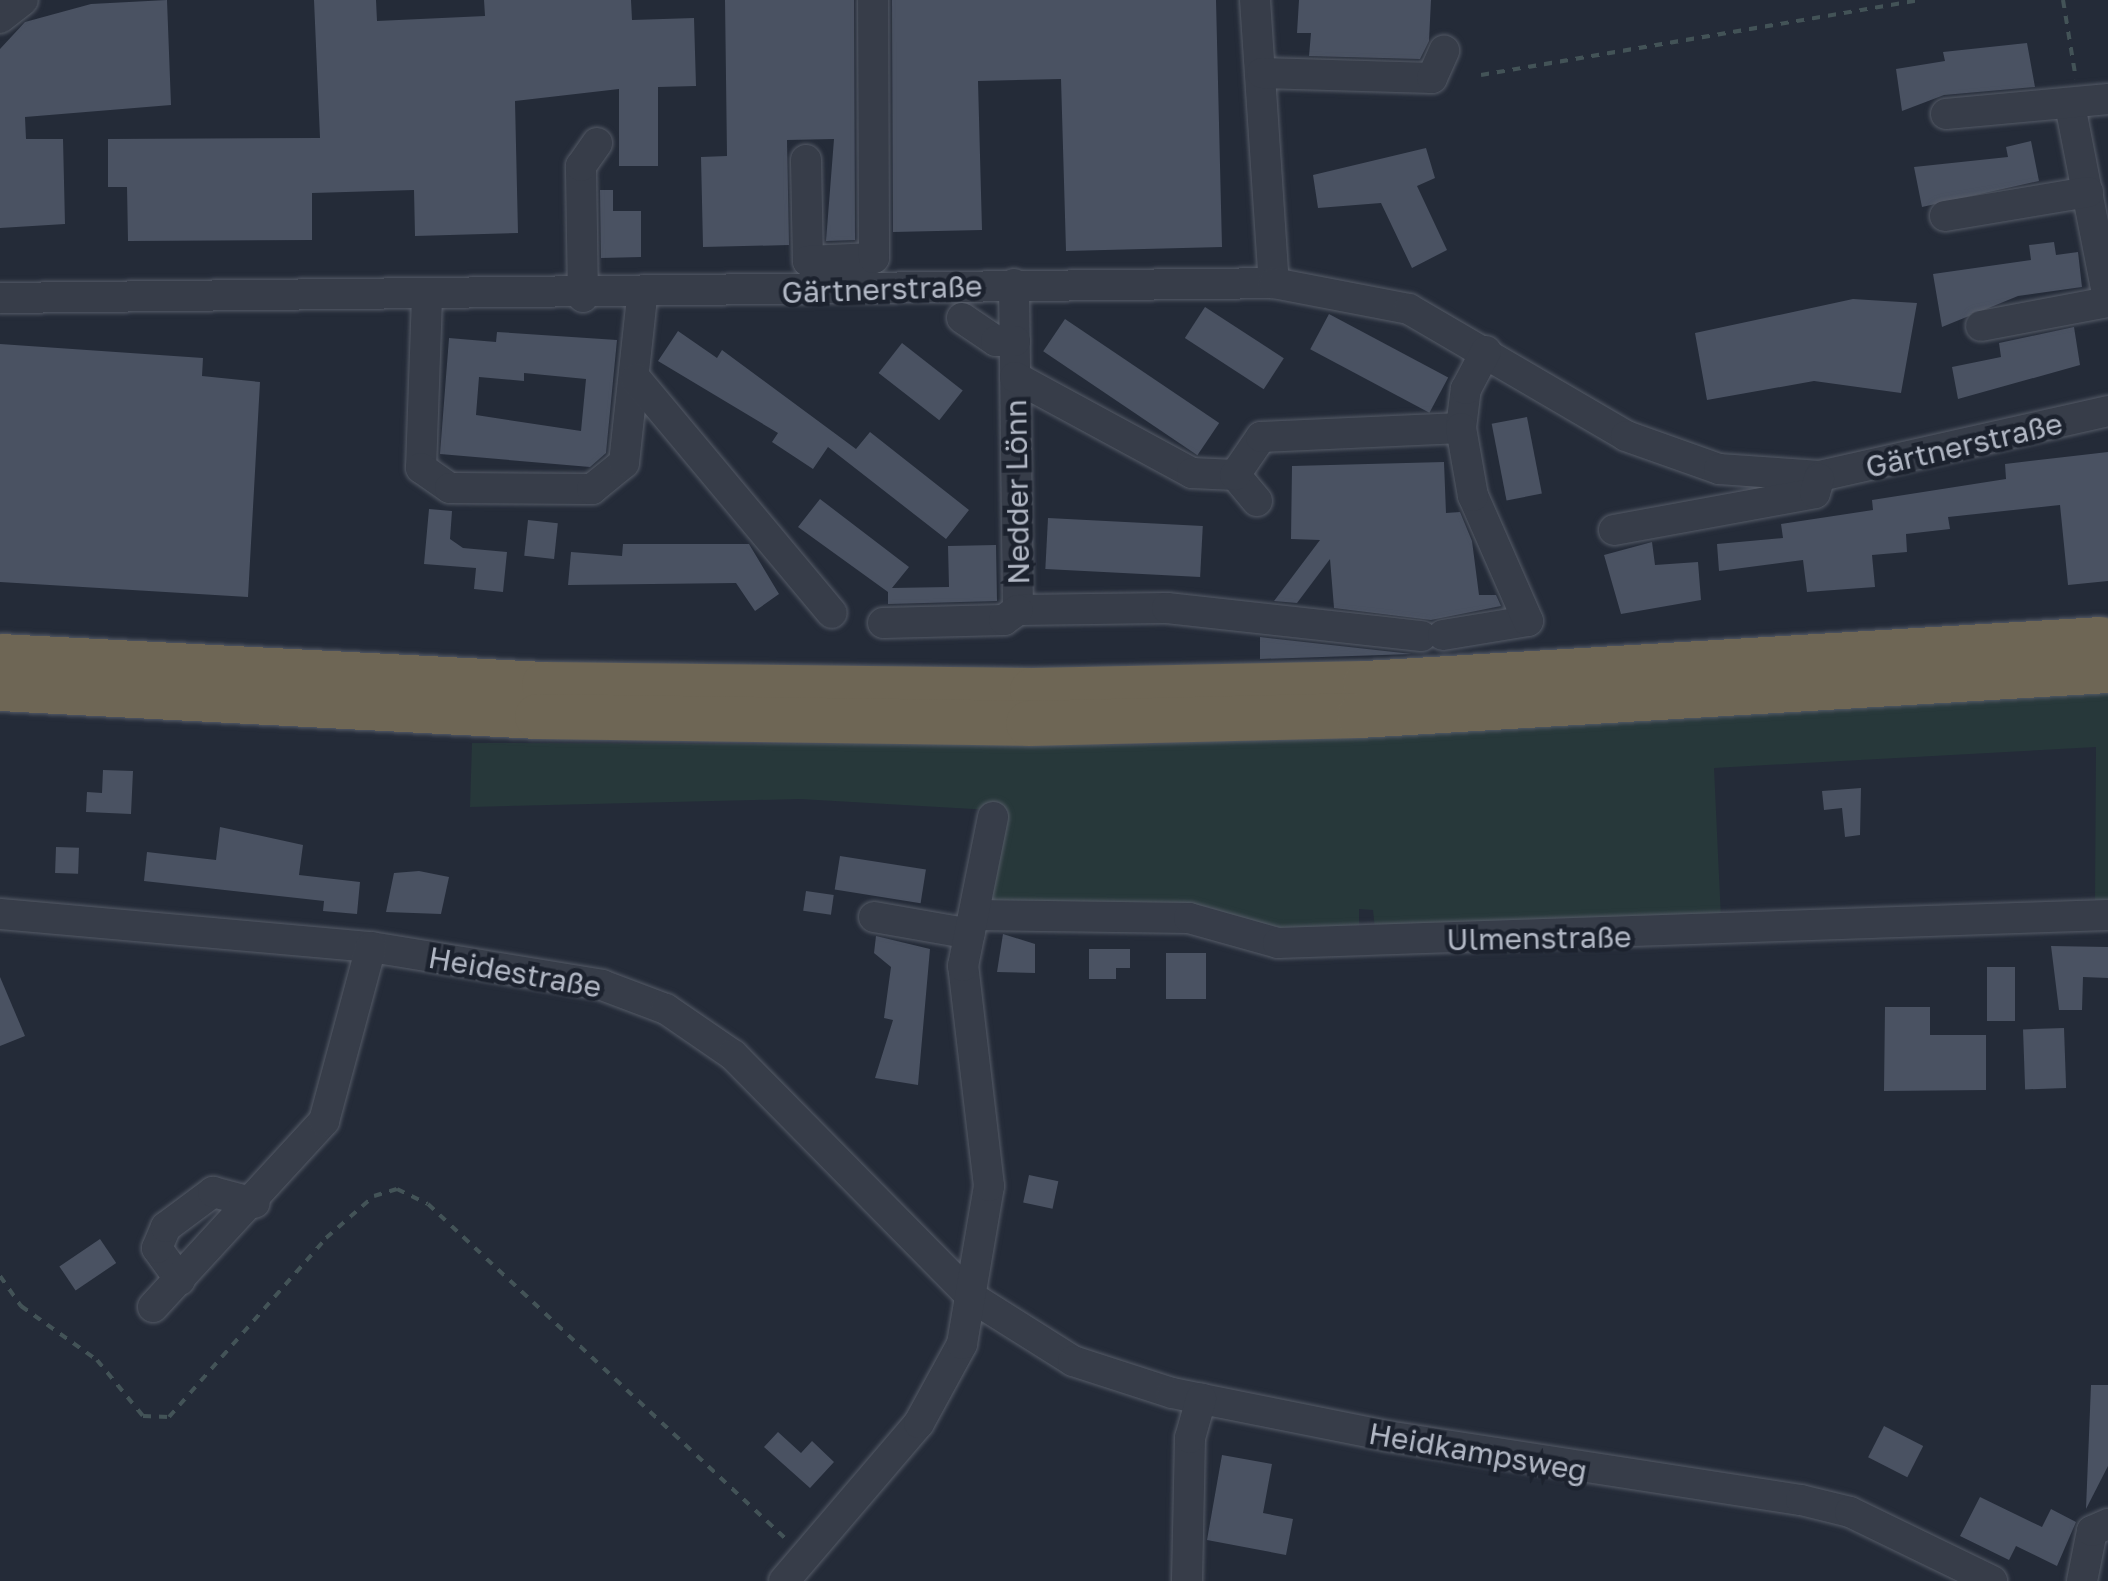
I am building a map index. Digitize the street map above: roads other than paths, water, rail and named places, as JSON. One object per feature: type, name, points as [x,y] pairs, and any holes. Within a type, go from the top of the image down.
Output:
[{"type":"highway","points":[[0,656],[544,684],[1032,690],[1402,681],[2108,638]]},
{"type":"highway","points":[[0,688],[537,716],[1047,722],[1359,716],[2108,670]]},
{"type":"street","points":[[873,0],[874,274]]},
{"type":"street","points":[[1255,0],[1274,283]]},
{"type":"street","points":[[1262,72],[1432,78],[1444,51]]},
{"type":"street","points":[[1946,114],[2030,100],[2085,103],[2088,192],[2101,223],[2108,300],[1981,326]]},
{"type":"street","points":[[583,297],[580,166],[597,143]]},
{"type":"street","points":[[806,160],[809,276]]},
{"type":"street","points":[[1945,216],[2088,192]]},
{"type":"street","name":"Gärtnerstraße","points":[[0,298],[642,296],[809,276],[874,274],[1014,284],[1274,283],[1409,309],[1646,446],[1719,469],[1820,476],[2108,411]]},
{"type":"street","name":"Nedder Lönn","points":[[1014,284],[1018,610],[1167,608],[1432,636],[1528,622],[1472,496],[1461,428]]},
{"type":"street","points":[[427,298],[416,452],[434,484],[606,485],[624,463],[642,296]]},
{"type":"street","points":[[962,318],[996,341],[1015,342]]},
{"type":"street","points":[[1235,476],[1261,438],[1461,428],[1466,389],[1486,352]]},
{"type":"street","points":[[1016,377],[1192,473],[1235,476],[1257,501]]},
{"type":"street","points":[[636,379],[832,613]]},
{"type":"street","points":[[1714,512],[1719,469]]},
{"type":"street","name":"Gärtnerstraße","points":[[1614,530],[1815,493],[1820,476]]},
{"type":"street","points":[[883,624],[1004,620],[1018,610]]},
{"type":"street","points":[[784,1581],[919,1423],[962,1344],[973,1298],[988,1186],[962,998],[993,818]]},
{"type":"street","name":"Heidestraße","points":[[0,914],[372,947],[602,985],[666,1010],[733,1055],[973,1298]]},
{"type":"street","name":"Ulmenstraße","points":[[874,917],[972,924],[1189,918],[1278,943],[2108,914]]},
{"type":"street","points":[[154,1307],[255,1203],[324,1121],[372,947]]},
{"type":"street","points":[[180,1280],[160,1259],[166,1227],[212,1192],[255,1203]]},
{"type":"street","name":"Heidkampsweg","points":[[973,1298],[1073,1362],[1200,1399],[1613,1477],[1801,1500],[1850,1512],[1992,1581]]},
{"type":"street","points":[[1187,1581],[1190,1438],[1200,1399]]},
{"type":"street","points":[[2082,1581],[2092,1531],[2108,1524]]}]
